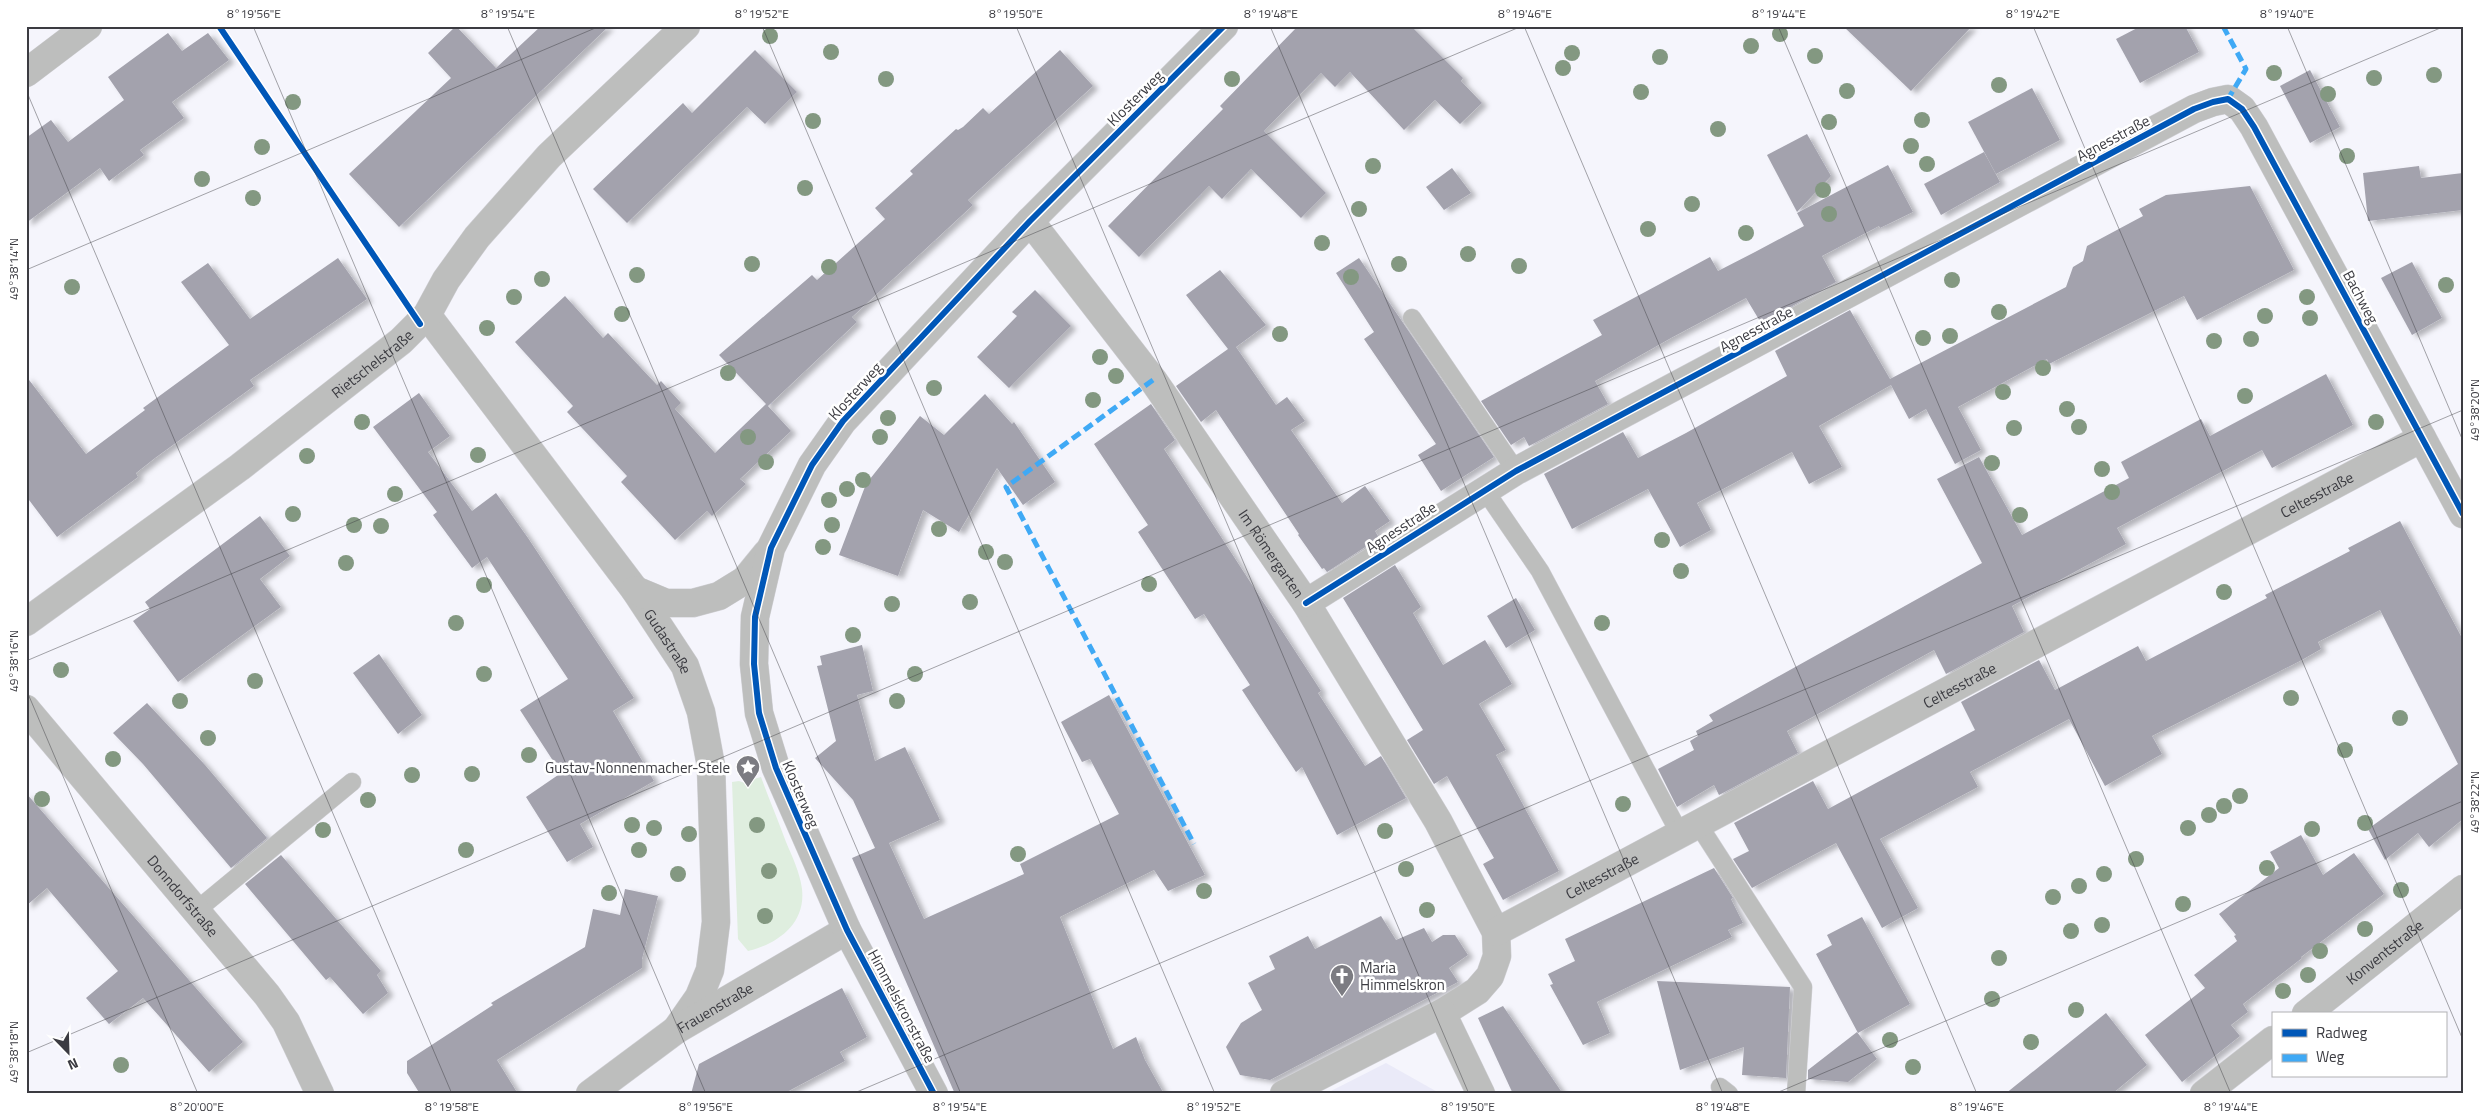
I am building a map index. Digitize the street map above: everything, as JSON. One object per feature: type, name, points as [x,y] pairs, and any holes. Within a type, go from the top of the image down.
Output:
[{"type":"street","points":[[26,73],[88,26]]},
{"type":"street","name":"Rietschelstraße","points":[[30,612],[240,467],[373,364],[420,324],[446,280],[477,237],[548,156],[686,26]]},
{"type":"street","name":"Klosterweg","points":[[635,590],[666,603],[693,603],[720,596],[745,580],[771,548],[812,465],[843,421],[1030,220],[1224,26]]},
{"type":"street","name":"Bachweg","points":[[2228,99],[2242,108],[2254,126],[2463,514]]},
{"type":"street","name":"Agnesstraße","points":[[1306,603],[1484,489],[1516,471],[2186,114],[2213,102],[2228,99]]},
{"type":"street","name":"Im Römergarten","points":[[1030,220],[1153,380],[1306,603],[1433,813],[1496,932]]},
{"type":"street","name":"Gudastraße","points":[[427,315],[635,590],[684,666],[701,712],[711,766],[716,922],[710,970],[699,997],[676,1030]]},
{"type":"street","name":"Celtesstraße","points":[[1496,932],[2422,438]]},
{"type":"street","name":"Klosterweg","points":[[771,548],[755,617],[754,664],[760,713],[776,768],[847,930]]},
{"type":"street","name":"Donndorfstraße","points":[[26,708],[267,995],[286,1022],[320,1094]]},
{"type":"street","name":"Konventstraße","points":[[2309,1012],[2463,889]]},
{"type":"street","name":"Frauenstraße","points":[[590,1094],[676,1030],[847,930]]},
{"type":"street","name":"Himmelskronstraße","points":[[847,930],[934,1094]]},
{"type":"street","points":[[1284,1094],[1442,1013],[1477,991],[1490,976],[1497,956],[1496,932]]},
{"type":"street","points":[[1442,1013],[1481,1094]]},
{"type":"street","points":[[2215,1090],[2272,1041]]},
{"type":"lane","points":[[1412,318],[1516,471]]},
{"type":"lane","points":[[1484,489],[1540,571],[1689,829],[1803,987],[1796,1094]]},
{"type":"lane","points":[[197,910],[352,782]]},
{"type":"shaded area","points":[[1386,1063],[1441,1094],[1325,1094]]},
{"type":"green space","points":[[761,777],[798,871],[802,889],[802,901],[794,922],[787,931],[779,938],[748,951],[738,939],[732,782],[739,781],[748,784],[754,779]]},
{"type":"building","points":[[456,26],[496,68],[541,26],[609,26],[399,227],[349,174],[451,78],[428,53]]},
{"type":"building","points":[[1298,26],[1411,26],[1463,78],[1461,81],[1482,103],[1460,124],[1435,100],[1404,130],[1350,72],[1335,87],[1321,73],[1264,131],[1326,193],[1301,218],[1251,169],[1222,199],[1209,186],[1139,257],[1108,226],[1223,109],[1220,106]]},
{"type":"building","points":[[1843,26],[1972,26],[1911,91]]},
{"type":"building","points":[[2141,26],[2185,26],[2199,52],[2140,83],[2116,39]]},
{"type":"building","points":[[168,33],[182,51],[208,33],[229,60],[172,102],[184,118],[140,150],[144,155],[109,181],[100,168],[26,223],[26,138],[51,120],[68,142],[124,100],[108,77]]},
{"type":"building","points":[[755,50],[797,92],[765,124],[747,107],[627,223],[593,189],[683,103],[692,113]]},
{"type":"building","points":[[1060,50],[1093,86],[968,200],[973,205],[852,317],[857,322],[768,406],[791,431],[740,479],[746,484],[712,516],[707,511],[675,540],[621,482],[627,476],[567,412],[573,406],[515,342],[565,296],[603,338],[608,333],[657,385],[661,381],[681,403],[675,409],[715,453],[766,404],[719,355],[812,275],[817,280],[885,219],[875,208],[913,174],[910,171],[956,129],[958,130],[963,127],[983,108],[989,114]]},
{"type":"building","points":[[2310,70],[2340,127],[2310,143],[2280,86]]},
{"type":"building","points":[[2032,88],[2060,140],[1996,174],[1968,122]]},
{"type":"building","points":[[1807,134],[1831,176],[1797,212],[1767,155]]},
{"type":"building","points":[[1984,152],[2000,182],[1941,215],[1924,184]]},
{"type":"building","points":[[1888,165],[1913,212],[1880,228],[1879,226],[1822,256],[1836,282],[1761,323],[1746,298],[1671,338],[1595,381],[1608,404],[1529,446],[1524,437],[1511,445],[1481,401],[1602,335],[1593,320],[1710,257],[1718,271],[1755,252],[1804,226],[1797,213]]},
{"type":"building","points":[[2419,166],[2421,178],[2463,173],[2463,210],[2368,221],[2363,173]]},
{"type":"building","points":[[1452,168],[1471,193],[1444,210],[1426,187]]},
{"type":"building","points":[[2250,186],[2294,270],[2197,320],[2184,296],[2049,364],[2047,359],[1958,407],[1981,450],[1955,464],[1926,409],[1909,419],[1891,385],[1819,426],[1842,467],[1809,484],[1792,452],[1697,503],[1711,530],[1680,547],[1648,489],[1572,529],[1544,474],[1623,432],[1638,458],[1686,433],[1787,376],[1775,351],[1850,310],[1890,379],[2066,287],[2073,267],[2083,261],[2087,246],[2143,216],[2139,209],[2166,195]]},
{"type":"building","points":[[338,258],[367,299],[250,380],[254,386],[155,458],[136,473],[138,477],[57,537],[26,496],[26,376],[86,454],[145,410],[143,408],[229,345],[181,282],[208,263],[250,319]]},
{"type":"building","points":[[1359,258],[1494,457],[1441,491],[1418,455],[1436,444],[1364,339],[1374,332],[1336,273]]},
{"type":"building","points":[[2412,262],[2442,318],[2412,335],[2381,278]]},
{"type":"building","points":[[1220,270],[1266,325],[1236,347],[1276,405],[1287,397],[1305,421],[1291,430],[1342,503],[1365,486],[1390,521],[1375,531],[1379,538],[1327,572],[1324,568],[1322,569],[1298,535],[1216,410],[1201,422],[1176,386],[1228,349],[1186,295]]},
{"type":"building","points":[[1035,290],[1071,326],[1009,388],[977,357],[1017,316],[1012,312]]},
{"type":"building","points":[[2326,374],[2353,425],[2272,468],[2262,450],[2117,528],[2126,544],[2012,606],[2024,632],[1946,674],[1934,650],[1787,731],[1798,753],[1719,795],[1714,785],[1677,807],[1658,769],[1694,750],[1690,741],[1698,736],[1696,731],[1713,721],[1709,715],[1982,563],[1937,479],[1979,457],[2022,535],[2129,478],[2121,462],[2201,419],[2210,436]]},
{"type":"building","points":[[419,393],[450,436],[428,452],[472,511],[496,493],[634,698],[613,711],[654,781],[580,824],[593,847],[567,862],[526,797],[561,773],[520,710],[568,679],[487,557],[472,568],[433,515],[437,512],[373,427]]},
{"type":"building","points":[[985,394],[1012,424],[1014,422],[1055,482],[1023,505],[997,468],[959,532],[923,510],[898,576],[839,555],[866,484],[920,416],[944,435]]},
{"type":"building","points":[[1151,404],[1175,440],[1164,449],[1321,691],[1318,693],[1365,766],[1381,756],[1406,798],[1337,835],[1302,767],[1296,772],[1242,690],[1250,685],[1204,614],[1195,619],[1138,532],[1148,525],[1094,444]]},
{"type":"building","points":[[260,516],[290,556],[260,579],[281,607],[178,682],[133,621],[150,609],[145,602]]},
{"type":"building","points":[[2400,521],[2463,640],[2463,819],[2429,847],[2418,833],[2385,860],[2368,829],[2458,764],[2380,610],[2318,642],[2321,649],[2300,661],[2152,736],[2162,754],[2105,786],[2069,719],[1970,772],[1978,787],[1880,839],[1918,908],[1882,928],[1836,843],[1752,888],[1733,859],[1749,851],[1734,823],[1813,781],[1828,809],[1975,730],[1961,702],[2039,660],[2055,690],[2138,646],[2146,661],[2267,598],[2265,595],[2350,551],[2348,548]]},
{"type":"building","points":[[1395,565],[1421,607],[1413,613],[1443,665],[1485,640],[1512,684],[1479,704],[1506,750],[1496,755],[1559,871],[1503,900],[1483,864],[1494,858],[1447,776],[1434,784],[1407,740],[1423,730],[1343,598]]},
{"type":"building","points":[[1516,598],[1535,630],[1506,648],[1487,616]]},
{"type":"building","points":[[862,645],[873,691],[857,695],[875,761],[905,747],[940,820],[889,843],[924,919],[1024,874],[1020,864],[1119,814],[1090,759],[1082,762],[1061,722],[1109,695],[1205,875],[1168,891],[1154,870],[1060,917],[1113,1049],[1136,1037],[1145,1060],[1164,1094],[955,1094],[852,858],[875,848],[853,800],[815,758],[836,741],[817,666],[822,665],[820,656]]},
{"type":"building","points":[[379,654],[422,715],[398,734],[353,673]]},
{"type":"building","points":[[147,703],[205,765],[267,838],[231,868],[143,764],[113,733]]},
{"type":"building","points":[[26,793],[243,1042],[209,1072],[143,998],[109,1024],[86,998],[118,971],[47,888],[26,906]]},
{"type":"building","points":[[2301,835],[2323,875],[2354,853],[2384,894],[2243,1004],[2248,1012],[2231,1025],[2240,1036],[2182,1082],[2145,1035],[2205,988],[2194,975],[2237,941],[2234,936],[2236,935],[2219,914],[2279,868],[2270,852]]},
{"type":"building","points":[[281,855],[381,971],[377,975],[388,993],[363,1014],[330,977],[326,980],[245,884]]},
{"type":"building","points":[[1714,868],[1733,898],[1731,899],[1743,923],[1728,930],[1732,937],[1597,1002],[1610,1033],[1583,1045],[1550,985],[1553,984],[1548,974],[1575,961],[1565,939]]},
{"type":"building","points":[[625,889],[658,896],[642,959],[642,968],[497,1060],[518,1094],[420,1094],[407,1073],[407,1061],[493,1005],[491,1003],[585,947],[593,909],[620,915]]},
{"type":"building","name":"Maria Himmelskron","points":[[1381,916],[1396,940],[1424,928],[1432,942],[1443,935],[1455,935],[1468,955],[1449,968],[1458,982],[1270,1080],[1240,1075],[1226,1047],[1241,1023],[1262,1010],[1248,983],[1275,969],[1269,956],[1308,936],[1315,949]]},
{"type":"building","points":[[1862,917],[1910,1004],[1858,1033],[1816,954],[1832,945],[1827,935]]},
{"type":"building","points":[[1657,981],[1790,987],[1786,1078],[1742,1075],[1744,1047],[1680,1070]]},
{"type":"building","points":[[842,988],[867,1037],[840,1052],[845,1061],[783,1094],[691,1094],[699,1064]]},
{"type":"building","points":[[1503,1006],[1563,1094],[1513,1094],[1478,1018]]},
{"type":"building","points":[[2106,1013],[2147,1065],[2112,1094],[2005,1094]]},
{"type":"building","points":[[1857,1032],[1877,1059],[1848,1082],[1808,1079],[1808,1070]]},
{"type":"marked path","points":[[2223,26],[2246,69],[2228,99]]},
{"type":"marked path","points":[[1153,380],[1006,487],[1194,844]]},
{"type":"cycle path","points":[[219,26],[420,324]]},
{"type":"cycle path","points":[[934,1094],[847,930],[776,768],[759,713],[754,664],[755,617],[771,548],[812,465],[843,421],[1030,221],[1224,26]]},
{"type":"cycle path","points":[[1306,603],[1516,471],[2194,109],[2228,99],[2242,109],[2254,127],[2463,514]]},
{"type":"place","name":"Gustav-Nonnenmacher-Stele","points":[[748,788]]},
{"type":"place","name":"Maria Himmelskron","points":[[1342,997]]}]
